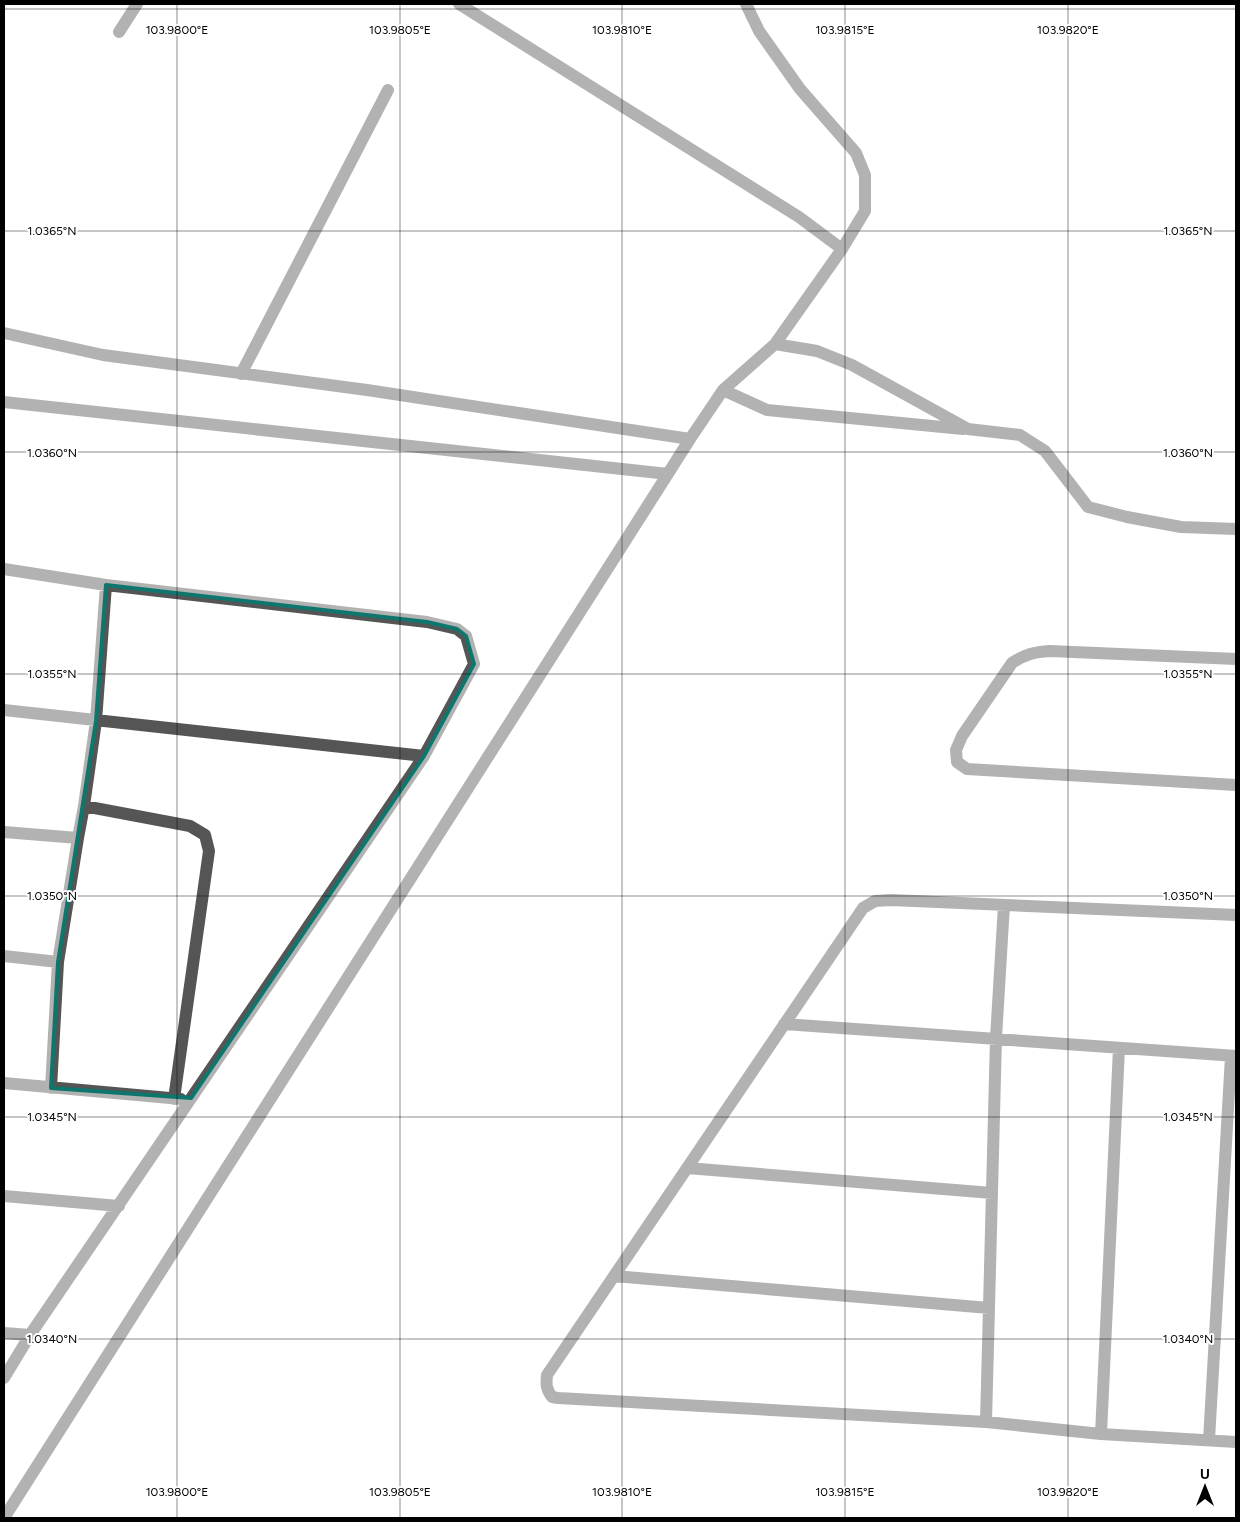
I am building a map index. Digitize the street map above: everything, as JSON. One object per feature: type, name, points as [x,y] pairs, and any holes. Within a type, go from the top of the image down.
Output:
[{"type":"street","points":[[120,32],[137,4]]},
{"type":"street","points":[[459,4],[799,217],[842,249]]},
{"type":"street","points":[[4,1518],[690,439],[723,390],[774,344],[842,249],[865,211],[865,175],[856,154],[800,89],[759,31],[746,4]]},
{"type":"street","points":[[241,374],[388,90]]},
{"type":"street","points":[[4,333],[103,356],[367,390],[690,439]]},
{"type":"street","points":[[774,344],[817,351],[852,365],[968,430]]},
{"type":"street","points":[[723,390],[766,410],[1020,435],[1045,451],[1088,506],[1127,517],[1181,527],[1236,529]]},
{"type":"street","points":[[4,402],[668,474]]},
{"type":"street","points":[[4,569],[106,585],[427,622],[457,629],[466,636],[474,664],[424,756],[30,1335],[4,1378]]},
{"type":"street","points":[[51,1088],[58,962],[96,721],[106,585]]},
{"type":"street","points":[[1236,659],[1050,650],[1022,655],[1012,663],[962,736],[956,750],[957,762],[967,769],[1236,784]]},
{"type":"street","points":[[4,710],[424,756]]},
{"type":"street","points":[[84,806],[190,826],[205,835],[209,851],[174,1099]]},
{"type":"street","points":[[4,832],[78,838]]},
{"type":"street","points":[[1236,915],[891,900],[875,901],[863,908],[547,1375],[546,1384],[552,1397],[986,1422],[1101,1434],[1236,1442]]},
{"type":"street","points":[[986,1422],[996,1038],[1004,905]]},
{"type":"street","points":[[4,956],[58,962]]},
{"type":"street","points":[[784,1024],[1234,1056],[1209,1440]]},
{"type":"street","points":[[1101,1434],[1119,1048]]},
{"type":"street","points":[[4,1083],[174,1099],[191,1098]]},
{"type":"street","points":[[687,1168],[992,1193]]},
{"type":"street","points":[[4,1196],[119,1206]]},
{"type":"street","points":[[614,1276],[989,1308]]},
{"type":"street","points":[[4,1333],[30,1335]]},
{"type":"highlighted area","points":[[106,585],[427,622],[457,629],[466,636],[474,664],[424,756],[191,1098],[51,1088],[58,962],[96,721]]}]
